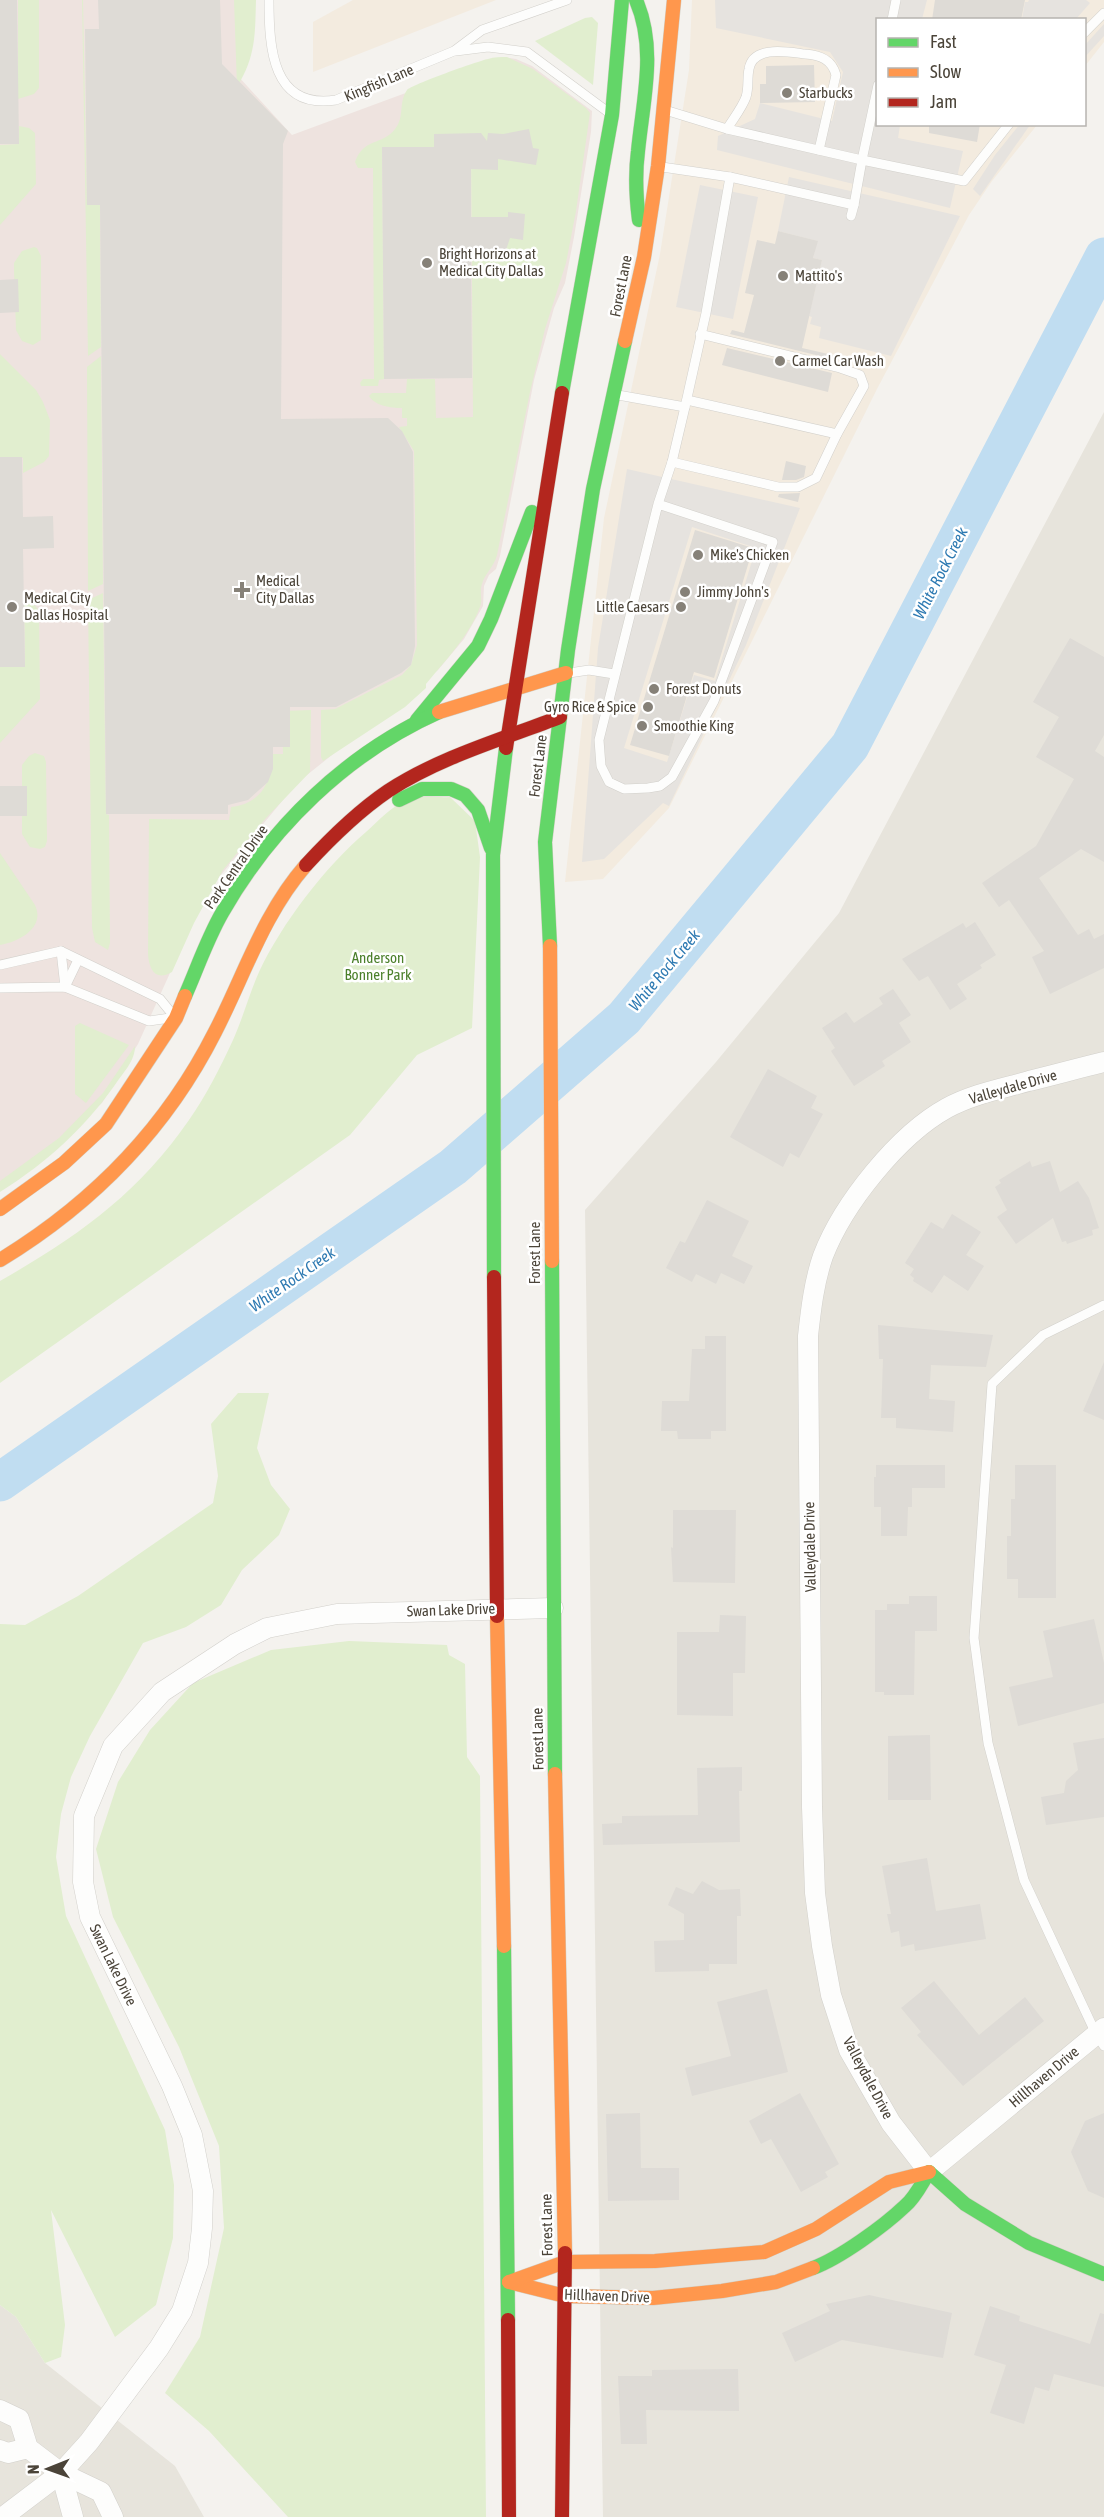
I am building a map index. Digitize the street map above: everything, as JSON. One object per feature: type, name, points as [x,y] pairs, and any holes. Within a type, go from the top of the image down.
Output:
[{"type":"main road","points":[[509,2517],[509,2282],[497,1609],[493,855],[507,738],[563,385],[612,115],[622,0]]},
{"type":"main road","points":[[636,0],[643,13],[649,40],[636,168],[636,193],[644,257]]},
{"type":"main road","name":"Forest Lane","points":[[562,2517],[565,2262],[553,1608],[550,945],[545,842],[568,650],[593,489],[644,257],[658,166],[674,0]]},
{"type":"main road","points":[[415,723],[478,645],[491,619],[551,464]]},
{"type":"main road","name":"Park Central Drive","points":[[0,1209],[64,1164],[106,1124],[180,1020],[220,914],[256,861],[302,806],[347,767],[415,723],[442,711],[566,673]]},
{"type":"main road","points":[[0,1260],[20,1249],[91,1197],[143,1143],[180,1092],[260,934],[294,880],[340,832],[388,791],[463,753],[560,717]]},
{"type":"main road","points":[[340,832],[385,806],[422,789],[451,789],[465,795],[478,810],[493,855]]},
{"type":"main road","points":[[929,2172],[965,2204],[1029,2243],[1104,2274]]},
{"type":"main road","name":"Hillhaven Drive","points":[[509,2282],[565,2262],[655,2262],[764,2252],[816,2229],[889,2182],[929,2172]]},
{"type":"main road","name":"Hillhaven Drive","points":[[509,2282],[565,2296],[652,2298],[722,2291],[776,2282],[822,2265],[865,2237],[907,2205],[929,2172]]},
{"type":"street","name":"Valleydale Drive","points":[[929,2172],[891,2123],[849,2050],[831,1995],[814,1893],[808,1336],[812,1294],[824,1255],[852,1202],[886,1159],[916,1130],[947,1108],[981,1093],[1104,1062]]},
{"type":"street","name":"Swan Lake Drive","points":[[3,2517],[61,2473],[89,2442],[159,2348],[182,2311],[198,2264],[203,2191],[192,2135],[172,2086],[90,1917],[83,1882],[84,1816],[113,1746],[162,1692],[235,1644],[267,1628],[337,1614],[553,1608]]},
{"type":"street","name":"Hillhaven Drive","points":[[929,2172],[1101,2036]]},
{"type":"street","points":[[0,2410],[19,2419],[28,2448],[61,2473],[101,2492],[113,2517]]},
{"type":"street","points":[[0,2450],[8,2453],[28,2448]]},
{"type":"street","points":[[61,2473],[73,2517]]},
{"type":"lane","name":"Kingfish Lane","points":[[269,0],[273,48],[280,76],[291,90],[309,101],[322,102],[336,100],[454,51],[482,30],[567,0]]},
{"type":"lane","points":[[892,18],[896,0]]},
{"type":"lane","points":[[1086,31],[1104,13]]},
{"type":"lane","name":"Kingfish Lane","points":[[454,51],[488,47],[527,52],[612,115]]},
{"type":"lane","points":[[727,129],[746,97],[749,66],[754,58],[767,52],[813,54],[825,58],[834,66],[836,75],[819,150]]},
{"type":"lane","points":[[851,216],[876,94]]},
{"type":"lane","points":[[662,109],[727,129],[964,182],[1007,126]]},
{"type":"lane","points":[[658,166],[730,177],[854,205]]},
{"type":"lane","points":[[658,504],[773,542],[714,701],[672,777],[660,786],[624,789],[609,782],[601,766],[599,740],[658,504],[672,462],[686,404],[730,177]]},
{"type":"lane","points":[[672,462],[778,487],[798,487],[816,478],[864,386],[860,375],[840,368],[700,334]]},
{"type":"lane","points":[[615,395],[686,404],[837,434]]},
{"type":"lane","points":[[566,673],[589,670],[614,674]]},
{"type":"lane","points":[[0,965],[61,951],[160,999],[180,1020]]},
{"type":"lane","points":[[61,951],[65,987]]},
{"type":"lane","points":[[65,987],[78,960]]},
{"type":"lane","points":[[0,988],[65,987],[149,1022],[180,1020]]},
{"type":"lane","points":[[1101,2036],[1024,1880],[988,1743],[974,1638],[992,1384],[1042,1335],[1104,1305]]},
{"type":"shaded area","name":"Medical City Dallas","points":[[0,0],[238,0],[238,76],[292,135],[503,57],[516,59],[532,66],[592,111],[591,132],[565,283],[554,308],[534,380],[500,556],[496,569],[489,575],[484,586],[483,606],[464,639],[438,670],[297,783],[206,893],[138,1044],[102,1103],[0,1188]]},
{"type":"shaded area","points":[[353,0],[496,0],[313,72],[313,22]]},
{"type":"shaded area","points":[[692,0],[1104,0],[1104,42],[1086,65],[1086,18],[876,18],[876,126],[1036,126],[992,181],[969,215],[877,389],[669,808],[603,879],[565,882],[604,518],[660,254],[689,70]]},
{"type":"shaded area","points":[[715,0],[927,0],[922,18],[876,18],[876,126],[900,126],[898,138],[963,151],[950,208],[717,150],[718,136],[755,119],[760,103],[832,121],[843,72],[830,52],[716,28]]},
{"type":"shaded area","points":[[1029,0],[1086,0],[1090,3],[1077,18],[1022,18],[1025,2]]},
{"type":"shaded area","points":[[1104,24],[1104,36],[1086,56],[1086,44]]},
{"type":"shaded area","points":[[1018,126],[1029,126],[980,196],[973,189],[995,155]]},
{"type":"shaded area","points":[[789,177],[960,216],[891,356],[819,338],[821,327],[810,324],[812,317],[809,316],[822,260],[813,258],[817,241],[778,231]]},
{"type":"shaded area","points":[[700,185],[758,197],[733,319],[676,307]]},
{"type":"shaded area","points":[[1104,412],[1104,2517],[603,2517],[585,1210],[716,1062],[839,913]]},
{"type":"shaded area","points":[[627,469],[800,508],[746,645],[669,806],[663,803],[604,859],[582,862],[598,648]],"holes":[[[692,527],[756,548],[715,681],[694,675],[667,762],[624,748]]]},
{"type":"shaded area","points":[[0,2305],[16,2317],[45,2363],[175,2466],[204,2517],[0,2517]]},
{"type":"green space","points":[[18,0],[39,0],[39,88],[34,94],[18,99]]},
{"type":"green space","points":[[82,0],[87,205],[100,205],[101,347],[88,356]]},
{"type":"green space","points":[[234,0],[256,0],[255,35],[251,55],[237,87]]},
{"type":"green space","points":[[592,17],[598,23],[593,85],[535,41]]},
{"type":"green space","points":[[507,57],[533,69],[590,113],[566,263],[545,329],[530,392],[497,555],[482,584],[481,604],[470,628],[426,684],[426,688],[405,707],[323,761],[321,757],[321,710],[335,709],[402,675],[411,665],[417,645],[414,451],[399,427],[407,426],[407,418],[402,418],[402,408],[379,404],[369,396],[372,393],[406,393],[407,379],[435,379],[436,418],[473,417],[471,147],[382,148],[384,379],[379,380],[378,386],[361,386],[360,383],[363,379],[374,379],[373,168],[358,168],[355,162],[363,149],[385,138],[395,129],[400,120],[404,95],[411,87],[472,64]]},
{"type":"green space","points":[[19,126],[29,128],[35,133],[36,184],[0,225],[0,145],[19,144]]},
{"type":"green space","points":[[34,247],[41,256],[41,340],[33,345],[22,341],[16,330],[14,263],[22,251]]},
{"type":"green space","points":[[0,354],[36,390],[50,420],[49,456],[44,462],[23,473],[23,458],[0,458]]},
{"type":"green space","points":[[101,356],[103,584],[88,591],[87,367]]},
{"type":"green space","points":[[24,591],[39,611],[40,699],[0,743],[0,667],[25,667]]},
{"type":"green space","points":[[103,593],[106,814],[109,815],[110,943],[108,950],[95,942],[92,928],[88,600]]},
{"type":"green space","points":[[311,710],[310,772],[266,818],[223,870],[194,923],[172,972],[157,975],[150,965],[148,954],[149,819],[229,820],[231,807],[250,801],[263,790],[270,774],[272,754],[283,754],[282,711]]},
{"type":"green space","points":[[35,753],[44,756],[46,762],[47,841],[45,847],[40,849],[30,847],[22,834],[22,765],[29,756]]},
{"type":"green space","name":"Anderson Bonner Park","points":[[419,797],[450,797],[475,821],[480,857],[472,1028],[417,1055],[350,1135],[0,1383],[0,1281],[55,1248],[104,1212],[148,1171],[169,1147],[195,1111],[218,1071],[240,1023],[255,980],[280,934],[292,915],[335,862],[381,818],[403,801]]},
{"type":"green space","points":[[0,853],[35,905],[37,921],[34,927],[22,937],[0,945]]},
{"type":"green space","points":[[80,1023],[129,1045],[86,1103],[75,1094],[75,1026]]},
{"type":"green space","points":[[135,1046],[134,1055],[128,1067],[94,1112],[51,1155],[0,1192],[0,1181],[59,1138],[103,1093]]},
{"type":"green space","points":[[238,1393],[269,1393],[257,1448],[271,1485],[290,1509],[279,1535],[242,1570],[221,1605],[186,1627],[143,1643],[90,1736],[71,1777],[61,1814],[56,1857],[66,1916],[165,2130],[174,2185],[173,2238],[156,2305],[115,2337],[51,2210],[65,2325],[61,2357],[45,2363],[16,2317],[0,2305],[0,1624],[25,1625],[78,1596],[213,1503],[218,1476],[211,1424]]},
{"type":"green space","points":[[349,1641],[447,1645],[449,1655],[465,1664],[467,1757],[480,1776],[486,2517],[288,2517],[209,2431],[165,2393],[200,2337],[224,2228],[219,2146],[179,2047],[113,1917],[96,1849],[118,1782],[150,1730],[193,1683],[271,1650]]},
{"type":"building","points":[[0,0],[17,0],[19,144],[0,144]]},
{"type":"building","points":[[98,0],[220,0],[222,64],[288,131],[283,144],[281,419],[388,418],[402,431],[413,452],[415,646],[411,665],[401,673],[336,707],[290,707],[290,747],[273,747],[273,769],[268,782],[248,800],[228,805],[228,814],[106,814],[100,205],[87,205],[85,29],[99,29]]},
{"type":"building","points":[[935,0],[1025,0],[1021,18],[932,18]]},
{"type":"building","name":"Starbucks","points":[[814,65],[815,102],[760,103],[760,84],[766,84],[766,66]]},
{"type":"building","points":[[929,126],[980,126],[977,142],[929,133]]},
{"type":"building","name":"Bright Horizons at Medical City Dallas","points":[[529,129],[533,148],[539,149],[536,165],[498,159],[498,170],[471,169],[471,217],[508,217],[508,212],[525,214],[523,240],[510,238],[502,262],[471,251],[472,378],[384,379],[382,147],[434,147],[434,134],[481,133],[487,141],[488,133],[503,134]]},
{"type":"building","name":"Mattito's","points":[[778,231],[818,241],[813,258],[822,260],[802,348],[837,356],[836,360],[730,334],[732,330],[744,333],[754,295],[745,293],[757,240],[775,244]]},
{"type":"building","points":[[18,279],[19,312],[0,313],[0,280]]},
{"type":"building","points":[[727,348],[832,373],[828,392],[722,365]]},
{"type":"building","name":"Medical City Dallas Hospital","points":[[0,457],[22,457],[23,517],[53,516],[54,548],[23,549],[25,667],[0,667]]},
{"type":"building","points":[[786,461],[806,466],[804,477],[796,480],[782,480]]},
{"type":"building","points":[[800,493],[798,502],[778,497],[779,494]]},
{"type":"building","points":[[695,530],[753,548],[714,678],[694,672],[669,756],[630,745]]},
{"type":"building","points":[[1070,638],[1104,657],[1104,735],[1095,751],[1104,757],[1104,862],[1081,849],[1039,878],[1078,935],[1089,929],[1094,939],[1104,934],[1104,968],[1050,994],[1032,957],[1044,951],[1009,900],[999,907],[982,883],[1036,846],[1074,779],[1036,757],[1059,717],[1033,702]]},
{"type":"building","points":[[0,786],[27,786],[27,816],[0,816]]},
{"type":"building","points":[[975,922],[996,955],[980,965],[982,968],[957,984],[967,999],[950,1010],[928,976],[919,981],[902,959],[963,923],[966,928]]},
{"type":"building","points":[[893,989],[911,1015],[899,1023],[911,1042],[882,1061],[885,1066],[854,1086],[831,1051],[835,1048],[822,1028],[846,1012],[854,1023],[883,1004],[879,998]]},
{"type":"building","points":[[768,1069],[817,1096],[811,1108],[823,1114],[799,1158],[790,1153],[783,1167],[730,1137]]},
{"type":"building","points":[[1030,1161],[1032,1167],[1050,1161],[1060,1192],[1078,1181],[1089,1198],[1099,1228],[1092,1230],[1093,1235],[1067,1244],[1066,1241],[1062,1242],[1053,1218],[1016,1244],[997,1217],[1007,1210],[995,1187],[1001,1183],[999,1180]]},
{"type":"building","points":[[707,1200],[749,1221],[732,1256],[753,1266],[744,1284],[721,1273],[716,1284],[696,1274],[692,1282],[666,1268],[680,1241],[685,1243]]},
{"type":"building","points":[[952,1214],[981,1232],[966,1255],[984,1266],[968,1291],[944,1275],[932,1293],[913,1281],[914,1278],[910,1275],[914,1269],[905,1263],[931,1222],[943,1229]]},
{"type":"building","points":[[878,1325],[993,1335],[986,1367],[931,1365],[929,1399],[955,1401],[953,1432],[896,1428],[896,1418],[881,1418],[883,1359],[879,1359]]},
{"type":"building","points":[[705,1336],[726,1336],[726,1431],[711,1431],[711,1439],[678,1439],[677,1431],[661,1431],[662,1401],[689,1401],[692,1349],[705,1349]]},
{"type":"building","points":[[1104,1362],[1104,1420],[1083,1411]]},
{"type":"building","points":[[876,1465],[945,1465],[945,1488],[912,1488],[912,1507],[908,1507],[907,1536],[881,1536],[881,1507],[874,1507]]},
{"type":"building","points":[[1015,1465],[1056,1465],[1056,1598],[1018,1598],[1018,1579],[1007,1579],[1007,1536],[1011,1536],[1011,1499],[1015,1499]]},
{"type":"building","points":[[673,1510],[736,1510],[735,1583],[673,1582],[671,1547],[673,1548]]},
{"type":"building","points":[[909,1596],[937,1596],[937,1631],[915,1631],[914,1695],[884,1695],[884,1692],[875,1692],[875,1610],[887,1610],[887,1604],[909,1604]]},
{"type":"building","points":[[720,1615],[746,1616],[745,1673],[733,1673],[733,1716],[677,1715],[677,1632],[719,1632]]},
{"type":"building","points":[[1094,1619],[1104,1663],[1104,1703],[1018,1726],[1009,1687],[1053,1677],[1043,1631]]},
{"type":"building","points":[[930,1735],[931,1800],[888,1800],[888,1736]]},
{"type":"building","points":[[1104,1738],[1104,1817],[1046,1825],[1041,1797],[1064,1793],[1066,1781],[1078,1770],[1073,1743]]},
{"type":"building","points":[[742,1767],[742,1791],[739,1791],[740,1842],[603,1845],[602,1824],[622,1823],[622,1816],[698,1815],[697,1768]]},
{"type":"building","points":[[927,1858],[936,1911],[980,1904],[986,1939],[915,1951],[914,1944],[901,1947],[899,1931],[891,1933],[887,1914],[891,1914],[882,1866]]},
{"type":"building","points":[[702,1881],[719,1890],[740,1889],[741,1916],[737,1916],[737,1964],[709,1964],[709,1971],[655,1972],[654,1941],[684,1940],[684,1914],[668,1905],[676,1887],[693,1894]]},
{"type":"building","points":[[934,1981],[979,2035],[1025,1997],[1044,2021],[963,2086],[917,2035],[921,2032],[901,2008]]},
{"type":"building","points":[[767,1989],[788,2072],[692,2096],[685,2068],[731,2056],[717,2002]]},
{"type":"building","points":[[800,2093],[839,2164],[825,2172],[828,2177],[801,2192],[771,2139],[761,2144],[749,2121]]},
{"type":"building","points":[[640,2113],[641,2168],[679,2168],[679,2200],[608,2201],[606,2114]]},
{"type":"building","points":[[1104,2113],[1104,2198],[1088,2191],[1071,2152],[1085,2121]]},
{"type":"building","points":[[869,2295],[952,2313],[943,2358],[842,2340],[795,2362],[782,2333],[830,2311],[826,2304]]},
{"type":"building","points":[[990,2306],[1020,2316],[1019,2321],[1090,2344],[1100,2313],[1104,2314],[1104,2387],[1054,2374],[1049,2391],[1035,2387],[1024,2424],[990,2413],[1006,2365],[974,2355]]},
{"type":"building","points":[[738,2369],[739,2411],[646,2410],[647,2444],[621,2444],[618,2376],[652,2376],[652,2370]]},
{"type":"waterway","name":"White Rock Creek","points":[[0,1482],[453,1167],[624,1018],[850,746],[1104,257]]},
{"type":"traffic: fast","points":[[562,393],[612,115],[622,0]]},
{"type":"traffic: fast","points":[[636,0],[646,37],[647,56],[647,75],[636,168],[639,220]]},
{"type":"traffic: fast","points":[[550,946],[545,842],[568,650],[593,489],[625,341]]},
{"type":"traffic: fast","points":[[417,720],[478,646],[491,619],[532,512]]},
{"type":"traffic: fast","points":[[185,996],[222,913],[242,881],[288,822],[343,771],[373,749],[439,712]]},
{"type":"traffic: fast","points":[[494,1277],[493,855],[506,748]]},
{"type":"traffic: fast","points":[[399,800],[422,789],[451,789],[465,795],[478,810],[491,848]]},
{"type":"traffic: fast","points":[[552,1261],[555,1774]]},
{"type":"traffic: fast","points":[[504,1946],[508,2320]]},
{"type":"traffic: fast","points":[[929,2172],[965,2204],[1029,2243],[1104,2274]]},
{"type":"traffic: fast","points":[[813,2268],[848,2249],[896,2214],[912,2199],[929,2172]]},
{"type":"traffic: slow","points":[[625,341],[644,257],[658,166],[674,0]]},
{"type":"traffic: slow","points":[[439,712],[566,673]]},
{"type":"traffic: slow","points":[[0,1260],[34,1238],[96,1189],[150,1132],[174,1101],[195,1067],[215,1032],[266,925],[291,884],[306,865]]},
{"type":"traffic: slow","points":[[550,946],[552,1261]]},
{"type":"traffic: slow","points":[[0,1209],[64,1163],[106,1124],[176,1018],[185,996]]},
{"type":"traffic: slow","points":[[497,1616],[504,1946]]},
{"type":"traffic: slow","points":[[555,1774],[565,2253]]},
{"type":"traffic: slow","points":[[509,2282],[565,2262],[655,2261],[764,2252],[816,2229],[889,2182],[929,2172]]},
{"type":"traffic: slow","points":[[509,2282],[565,2296],[653,2298],[722,2291],[776,2282],[813,2268]]},
{"type":"traffic: jam","points":[[506,748],[562,393]]},
{"type":"traffic: jam","points":[[306,865],[367,807],[408,779],[450,758],[560,717]]},
{"type":"traffic: jam","points":[[494,1277],[497,1616]]},
{"type":"traffic: jam","points":[[562,2517],[565,2253]]},
{"type":"traffic: jam","points":[[508,2320],[509,2517]]},
{"type":"place","name":"Starbucks","points":[[787,93]]},
{"type":"place","name":"Bright Horizons at Medical City Dallas","points":[[427,263]]},
{"type":"place","name":"Mattito's","points":[[783,276]]},
{"type":"place","name":"Carmel Car Wash","points":[[780,361]]},
{"type":"place","name":"Mike's Chicken","points":[[698,555]]},
{"type":"place","name":"Medical City Dallas","points":[[242,590]]},
{"type":"place","name":"Jimmy John's","points":[[685,592]]},
{"type":"place","name":"Medical City Dallas Hospital","points":[[12,607]]},
{"type":"place","name":"Little Caesars","points":[[681,607]]},
{"type":"place","name":"Forest Donuts","points":[[654,689]]},
{"type":"place","name":"Gyro Rice & Spice","points":[[648,707]]},
{"type":"place","name":"Smoothie King","points":[[642,726]]}]
